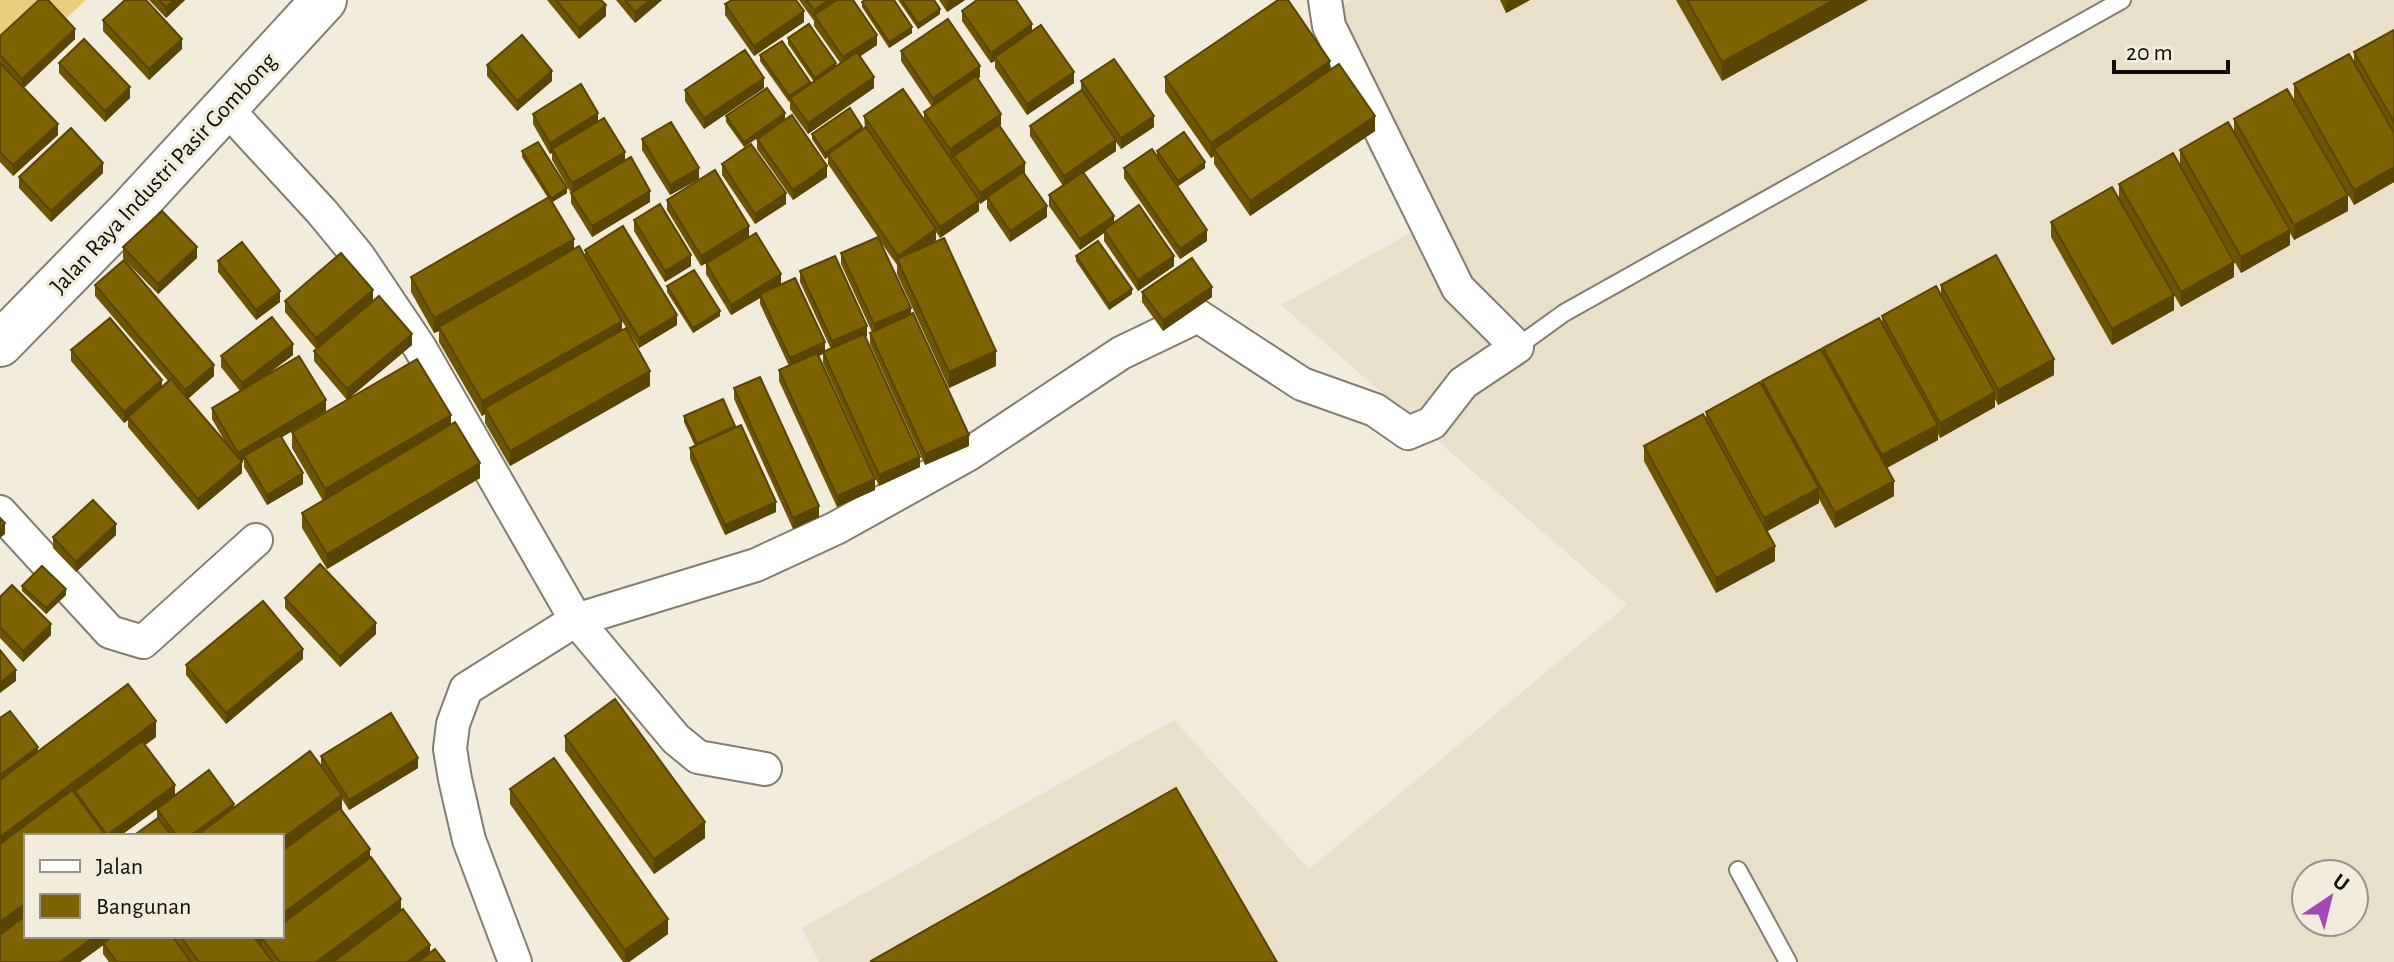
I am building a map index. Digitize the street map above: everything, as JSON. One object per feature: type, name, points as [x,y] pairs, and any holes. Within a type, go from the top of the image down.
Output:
[{"type":"main road","name":"Jalan Raya Industri Pasir Gombong","points":[[0,344],[227,109],[324,0]]},
{"type":"street","points":[[515,962],[469,840],[451,759],[453,724],[466,689],[576,620],[756,565],[836,528],[969,454],[1121,353],[1198,316],[1302,384],[1375,410],[1408,433],[1432,423],[1463,383],[1517,347],[1458,288],[1329,26],[1325,0]]},
{"type":"street","points":[[227,109],[322,212],[367,270],[420,348],[576,620],[676,739],[698,757],[765,769]]},
{"type":"street","points":[[0,512],[110,632],[143,642],[256,540]]},
{"type":"lane","points":[[1517,347],[1564,313],[2122,0]]},
{"type":"lane","points":[[1738,870],[1788,962]]},
{"type":"shaded area","points":[[0,0],[86,0],[0,79]]},
{"type":"shaded area","points":[[1351,0],[2394,0],[2394,962],[819,962],[802,928],[1174,720],[1309,869],[1627,605],[1281,305],[1412,232],[1313,24]]},
{"type":"building","points":[[39,0],[48,0],[75,29],[22,79],[0,55],[0,36]]},
{"type":"building","points":[[125,0],[146,0],[182,39],[149,69],[103,20]]},
{"type":"building","points":[[159,0],[174,0],[166,7]]},
{"type":"building","points":[[556,0],[601,0],[606,5],[579,28]]},
{"type":"building","points":[[625,0],[650,0],[635,12]]},
{"type":"building","points":[[732,0],[796,0],[804,11],[754,46],[725,4]]},
{"type":"building","points":[[806,0],[829,0],[814,10]]},
{"type":"building","points":[[837,0],[853,0],[877,35],[843,57],[814,15]]},
{"type":"building","points":[[894,0],[912,27],[889,42],[862,2]]},
{"type":"building","points":[[902,0],[934,0],[940,9],[918,24]]},
{"type":"building","points":[[977,0],[1016,0],[1032,24],[991,53],[962,11]]},
{"type":"building","points":[[1278,0],[1288,0],[1330,61],[1211,143],[1165,77]]},
{"type":"building","points":[[1687,0],[1834,0],[1722,62]]},
{"type":"building","points":[[948,19],[980,66],[933,98],[901,51]]},
{"type":"building","points":[[809,24],[836,63],[815,78],[788,38]]},
{"type":"building","points":[[1041,25],[1074,72],[1027,104],[995,57]]},
{"type":"building","points":[[2394,30],[2394,122],[2354,52]]},
{"type":"building","points":[[522,35],[552,71],[517,101],[487,65]]},
{"type":"building","points":[[84,39],[130,87],[105,111],[59,63]]},
{"type":"building","points":[[782,41],[810,82],[789,96],[760,55]]},
{"type":"building","points":[[745,50],[764,78],[704,118],[685,90]]},
{"type":"building","points":[[857,52],[874,77],[808,123],[790,98]]},
{"type":"building","points":[[2349,54],[2394,133],[2394,167],[2354,190],[2294,84]]},
{"type":"building","points":[[1114,59],[1154,116],[1121,138],[1081,81]]},
{"type":"building","points":[[0,63],[58,124],[13,165],[0,152]]},
{"type":"building","points":[[1339,64],[1375,116],[1250,201],[1214,149]]},
{"type":"building","points":[[976,76],[1001,114],[950,149],[924,112]]},
{"type":"building","points":[[581,84],[598,113],[550,143],[533,114]]},
{"type":"building","points":[[767,88],[785,113],[744,142],[726,116]]},
{"type":"building","points":[[903,89],[979,200],[940,227],[864,116]]},
{"type":"building","points":[[2287,89],[2348,195],[2294,225],[2234,119]]},
{"type":"building","points":[[1082,90],[1116,140],[1064,176],[1030,126]]},
{"type":"building","points":[[850,108],[862,127],[825,153],[812,134]]},
{"type":"building","points":[[792,115],[827,166],[793,190],[757,139]]},
{"type":"building","points":[[604,118],[625,152],[572,183],[552,149]]},
{"type":"building","points":[[671,122],[699,168],[670,185],[642,139]]},
{"type":"building","points":[[2228,122],[2290,230],[2241,257],[2180,150]]},
{"type":"building","points":[[999,125],[1025,163],[980,193],[954,156]]},
{"type":"building","points":[[866,127],[936,229],[898,256],[828,154]]},
{"type":"building","points":[[71,128],[103,163],[51,211],[19,177]]},
{"type":"building","points":[[1184,132],[1205,162],[1178,181],[1157,151]]},
{"type":"building","points":[[538,142],[567,188],[551,198],[522,151]]},
{"type":"building","points":[[751,144],[786,193],[755,214],[722,164]]},
{"type":"building","points":[[1152,149],[1207,230],[1180,249],[1124,168]]},
{"type":"building","points":[[2173,153],[2234,262],[2181,292],[2119,184]]},
{"type":"building","points":[[631,157],[650,191],[592,226],[571,193]]},
{"type":"building","points":[[715,170],[749,226],[701,256],[667,200]]},
{"type":"building","points":[[1023,172],[1047,206],[1010,231],[987,197]]},
{"type":"building","points":[[1083,172],[1114,216],[1080,239],[1049,195]]},
{"type":"building","points":[[2112,187],[2174,295],[2112,329],[2051,222]]},
{"type":"building","points":[[549,197],[574,239],[434,318],[411,277]]},
{"type":"building","points":[[660,204],[691,255],[665,271],[634,220]]},
{"type":"building","points":[[1139,205],[1174,256],[1138,280],[1104,230]]},
{"type":"building","points":[[162,211],[197,247],[158,284],[123,247]]},
{"type":"building","points":[[623,226],[677,315],[639,338],[585,250]]},
{"type":"building","points":[[756,233],[781,274],[731,305],[706,263]]},
{"type":"building","points":[[878,237],[911,308],[874,324],[841,253]]},
{"type":"building","points":[[944,238],[996,351],[949,372],[897,259]]},
{"type":"building","points":[[1098,241],[1132,289],[1109,304],[1076,256]]},
{"type":"building","points":[[242,242],[280,291],[256,310],[218,261]]},
{"type":"building","points":[[579,246],[622,321],[482,401],[439,327]]},
{"type":"building","points":[[341,253],[373,290],[316,338],[285,301]]},
{"type":"building","points":[[1996,255],[2054,359],[1998,390],[1941,285]]},
{"type":"building","points":[[835,256],[867,326],[832,341],[800,271]]},
{"type":"building","points":[[1192,258],[1212,287],[1163,320],[1142,292]]},
{"type":"building","points":[[124,260],[214,365],[185,390],[95,285]]},
{"type":"building","points":[[694,270],[720,311],[693,328],[667,286]]},
{"type":"building","points":[[795,278],[825,342],[790,358],[760,294]]},
{"type":"building","points":[[1936,286],[1995,392],[1940,423],[1882,316]]},
{"type":"building","points":[[379,296],[412,334],[347,389],[314,351]]},
{"type":"building","points":[[913,313],[969,435],[925,454],[870,333]]},
{"type":"building","points":[[272,317],[293,344],[242,383],[221,356]]},
{"type":"building","points":[[110,318],[162,380],[124,412],[71,350]]},
{"type":"building","points":[[1879,318],[1938,425],[1882,455],[1823,348]]},
{"type":"building","points":[[626,328],[650,371],[510,451],[485,408]]},
{"type":"building","points":[[864,334],[920,457],[879,475],[823,352]]},
{"type":"building","points":[[1821,349],[1894,481],[1835,513],[1762,381]]},
{"type":"building","points":[[817,353],[875,479],[837,496],[779,370]]},
{"type":"building","points":[[299,356],[326,400],[238,453],[212,408]]},
{"type":"building","points":[[417,359],[451,415],[325,489],[292,432]]},
{"type":"building","points":[[760,377],[819,506],[793,518],[734,388]]},
{"type":"building","points":[[171,379],[242,462],[198,499],[128,417]]},
{"type":"building","points":[[1760,382],[1819,488],[1764,518],[1706,412]]},
{"type":"building","points":[[723,399],[735,426],[697,444],[684,416]]},
{"type":"building","points":[[1703,414],[1775,546],[1716,578],[1644,446]]},
{"type":"building","points":[[455,422],[480,463],[327,554],[302,513]]},
{"type":"building","points":[[741,425],[776,502],[725,525],[690,448]]},
{"type":"building","points":[[280,435],[303,473],[267,495],[244,456]]},
{"type":"building","points":[[93,500],[116,524],[76,562],[53,537]]},
{"type":"building","points":[[320,564],[376,623],[340,657],[285,598]]},
{"type":"building","points":[[42,566],[66,589],[46,608],[22,586]]},
{"type":"building","points":[[12,585],[51,624],[23,651],[0,627],[0,597]]},
{"type":"building","points":[[263,601],[303,649],[226,713],[186,665]]},
{"type":"building","points":[[0,650],[16,670],[0,683]]},
{"type":"building","points":[[128,684],[156,721],[0,837],[0,780]]},
{"type":"building","points":[[615,699],[705,822],[654,859],[565,736]]},
{"type":"building","points":[[10,711],[38,747],[0,775],[0,718]]},
{"type":"building","points":[[391,713],[418,758],[349,800],[321,756]]},
{"type":"building","points":[[142,741],[175,785],[108,834],[75,791]]},
{"type":"building","points":[[310,751],[342,795],[284,838],[284,834],[199,834]]},
{"type":"building","points":[[554,758],[668,919],[625,950],[510,789]]},
{"type":"building","points":[[209,770],[234,804],[193,834],[176,834],[157,809]]},
{"type":"building","points":[[1176,788],[1277,962],[871,961]]},
{"type":"building","points":[[72,790],[105,834],[24,834],[24,904],[0,922],[0,844]]},
{"type":"building","points":[[340,808],[370,849],[284,913],[284,850]]},
{"type":"building","points":[[158,818],[170,834],[136,834]]},
{"type":"building","points":[[371,857],[401,899],[316,962],[280,962],[262,938],[284,938],[284,922]]},
{"type":"building","points":[[403,909],[430,945],[407,962],[333,962]]},
{"type":"building","points":[[24,917],[24,938],[92,938],[60,962],[0,962],[0,935]]},
{"type":"building","points":[[110,938],[173,938],[191,962],[117,962],[103,943]]},
{"type":"building","points":[[181,938],[255,938],[273,962],[199,962]]},
{"type":"building","points":[[435,949],[445,962],[418,962]]}]
